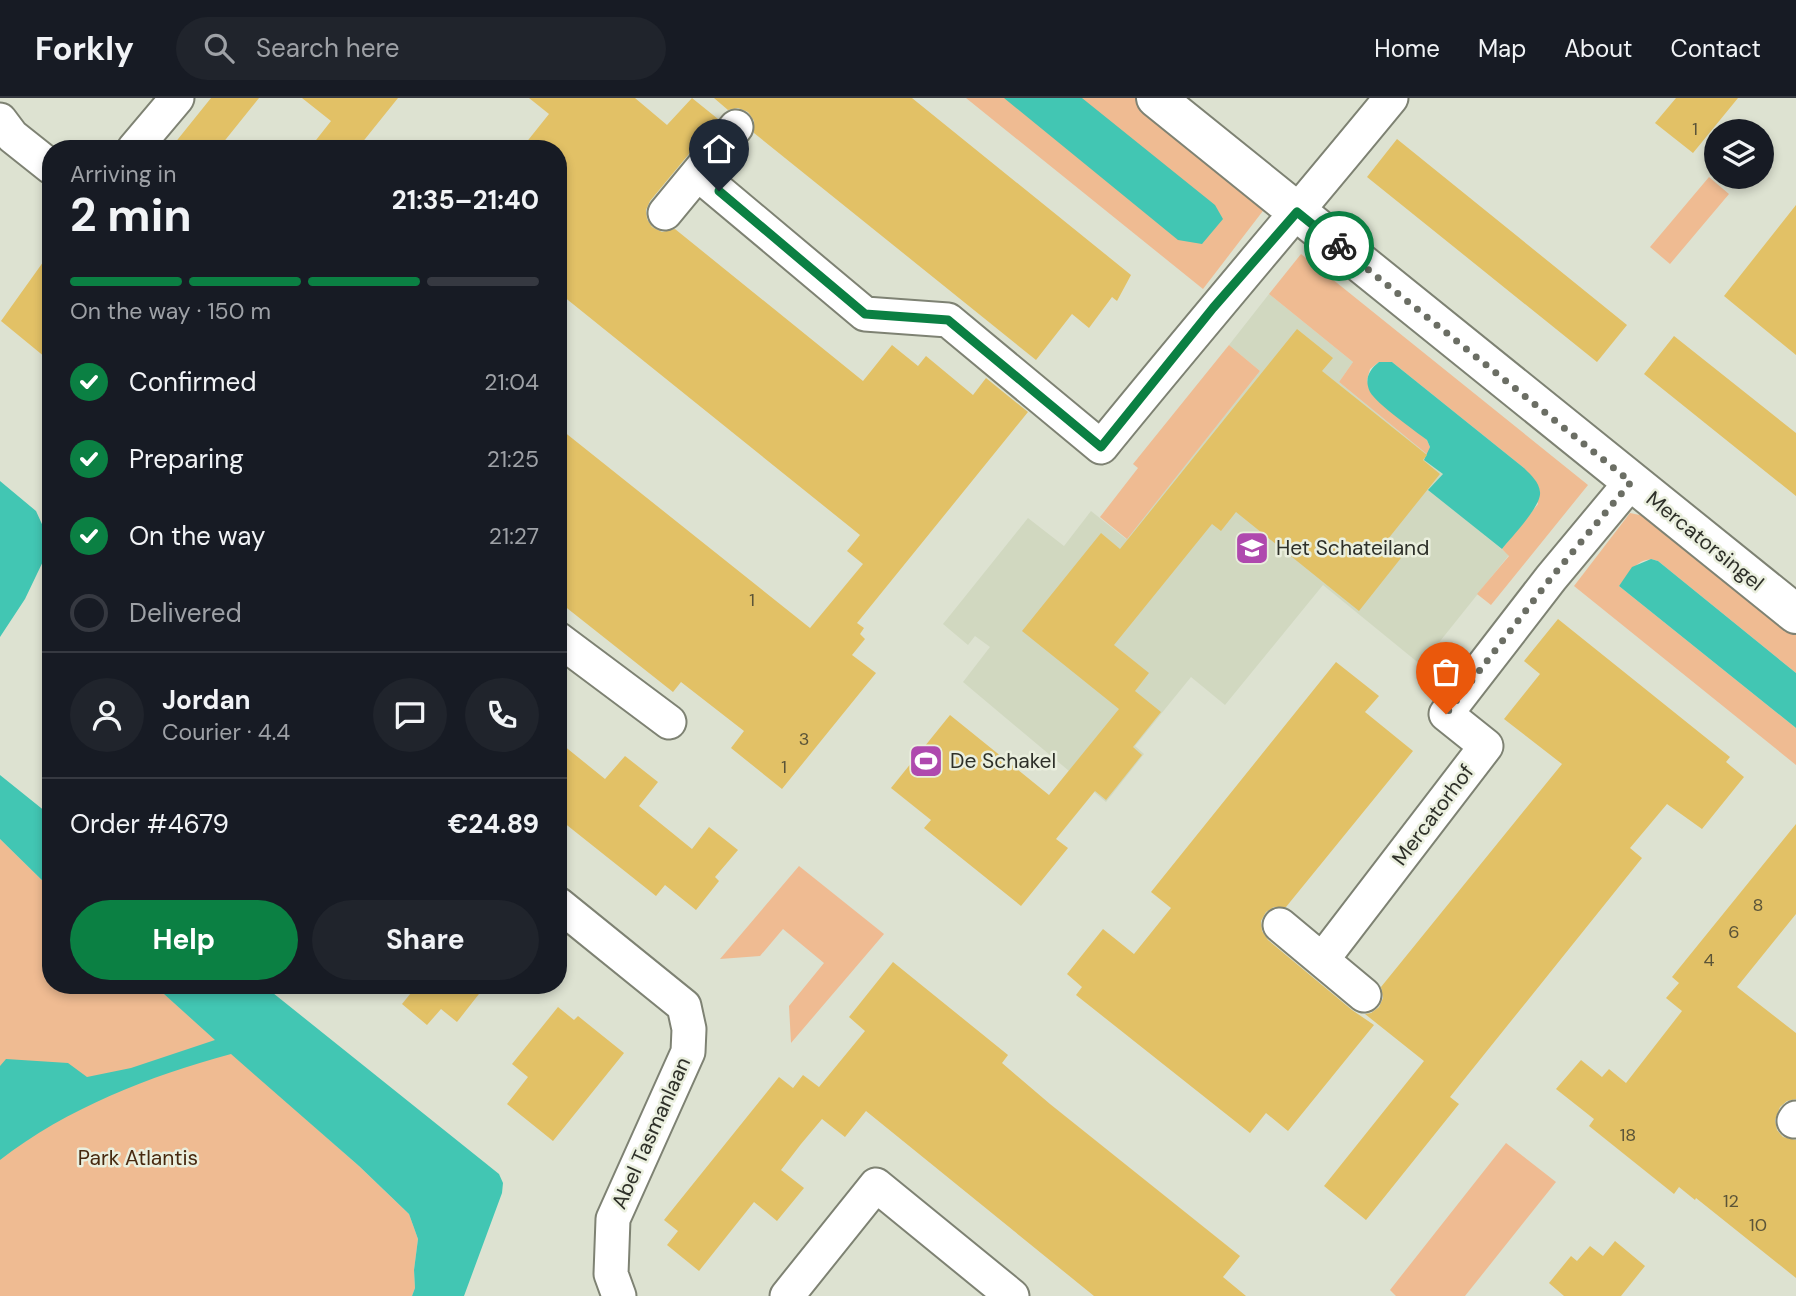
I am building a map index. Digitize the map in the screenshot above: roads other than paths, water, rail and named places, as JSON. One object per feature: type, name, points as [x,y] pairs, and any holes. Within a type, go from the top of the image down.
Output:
[{"type":"street","points":[[142,140],[177,98]]},
{"type":"street","name":"Mercatorsingel","points":[[1156,98],[1796,614]]},
{"type":"street","points":[[698,174],[865,314],[948,320],[1101,447],[1213,308],[1391,98]]},
{"type":"street","points":[[0,120],[12,136],[42,160]]},
{"type":"street","points":[[665,213],[736,127]]},
{"type":"street","name":"Mercatorhof","points":[[1322,960],[1486,746],[1446,714],[1551,578],[1631,482]]},
{"type":"street","points":[[567,646],[669,722]]},
{"type":"street","name":"Abel Tasmanlaan","points":[[567,911],[684,1006],[689,1029],[688,1052],[613,1219],[611,1274],[619,1296]]},
{"type":"street","points":[[1280,925],[1364,995]]},
{"type":"street","points":[[787,1296],[876,1185],[1012,1296]]},
{"type":"water","points":[[1004,98],[1082,98],[1215,205],[1223,219],[1202,244],[1178,240]]},
{"type":"water","points":[[1379,362],[1392,362],[1524,468],[1536,482],[1540,492],[1536,505],[1502,549],[1428,490],[1443,474],[1424,460],[1430,447],[1427,440],[1388,410],[1370,392],[1368,375]]},
{"type":"water","points":[[0,481],[36,511],[42,524],[42,563],[25,599],[0,637]]},
{"type":"water","points":[[1651,559],[1658,561],[1796,673],[1796,728],[1619,586],[1632,567]]},
{"type":"water","points":[[0,775],[42,809],[42,880],[0,839]]},
{"type":"water","points":[[164,994],[274,994],[499,1174],[503,1183],[502,1193],[464,1296],[412,1296],[415,1288],[418,1239],[409,1214],[359,1166],[231,1054],[140,1083],[81,1109],[26,1141],[0,1160],[0,1066],[6,1059],[68,1063],[87,1077],[131,1068],[215,1040]]},
{"type":"place","name":"Het Schateiland","points":[[1252,548]]},
{"type":"place","name":"De Schakel","points":[[926,761]]},
{"type":"park label","name":"Park Atlantis","points":[[138,1158]]}]
